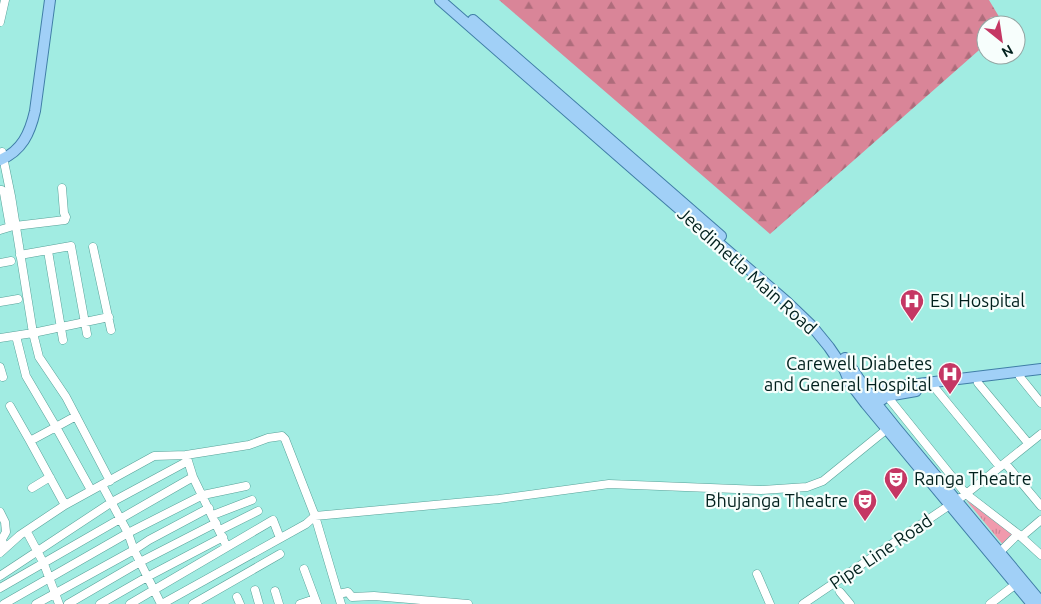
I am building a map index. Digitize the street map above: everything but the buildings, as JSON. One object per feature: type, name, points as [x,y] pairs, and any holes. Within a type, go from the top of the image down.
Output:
[{"type":"main road","points":[[1,156],[19,138],[28,118],[45,0]]},
{"type":"main road","points":[[1,156],[17,149],[26,139],[31,128],[50,0]]},
{"type":"main road","name":"Jeedimetla Main Road","points":[[440,0],[640,176],[759,273],[811,325],[844,369],[850,383],[887,429],[920,468],[958,500],[1032,604]]},
{"type":"main road","name":"Jeedimetla Main Road","points":[[450,0],[816,322],[833,342],[872,401],[958,500],[1041,602]]},
{"type":"main road","points":[[844,369],[872,401],[916,458],[920,468]]},
{"type":"main road","points":[[872,401],[886,392],[1041,369]]},
{"type":"main road","points":[[862,384],[886,392],[935,388],[1041,374]]},
{"type":"street","points":[[0,22],[5,0]]},
{"type":"street","points":[[1,156],[16,226],[33,333],[39,357],[66,397],[110,481]]},
{"type":"street","points":[[16,226],[65,220],[62,188]]},
{"type":"street","points":[[0,190],[4,192],[10,226],[2,232]]},
{"type":"street","points":[[20,255],[70,246],[87,334]]},
{"type":"street","points":[[93,246],[111,330]]},
{"type":"street","points":[[48,251],[63,340]]},
{"type":"street","points":[[0,263],[11,261]]},
{"type":"street","points":[[0,302],[18,299]]},
{"type":"street","points":[[0,338],[108,317]]},
{"type":"street","points":[[16,336],[26,376],[92,490]]},
{"type":"street","points":[[0,367],[3,377]]},
{"type":"street","points":[[1020,377],[1041,403]]},
{"type":"street","points":[[978,383],[1028,443]]},
{"type":"street","points":[[935,388],[1002,465],[1041,506]]},
{"type":"street","points":[[886,392],[958,500],[1020,535],[1041,555]]},
{"type":"street","points":[[10,406],[65,505]]},
{"type":"street","points":[[30,441],[76,416]]},
{"type":"street","points":[[102,485],[128,533],[134,550],[161,604],[306,524],[314,516],[499,499],[609,484],[761,490],[807,487],[823,481],[887,429]]},
{"type":"street","points":[[1,553],[65,505],[154,456],[187,458],[282,436],[285,439],[314,516],[341,604]]},
{"type":"street","name":"Pipe Line Road","points":[[804,604],[958,500],[1028,443],[1040,438]]},
{"type":"street","points":[[187,458],[193,478],[211,511],[227,547]]},
{"type":"street","points":[[0,576],[112,502],[187,458]]},
{"type":"street","points":[[32,488],[50,477]]},
{"type":"street","points":[[0,588],[193,478]]},
{"type":"street","points":[[4,604],[128,533],[203,495],[246,486]]},
{"type":"street","points":[[36,604],[149,540],[211,511],[252,500]]},
{"type":"street","points":[[68,604],[140,562],[220,530],[258,511]]},
{"type":"street","points":[[0,512],[5,522],[6,532],[2,538],[1,553]]},
{"type":"street","points":[[130,604],[273,520],[280,538]]},
{"type":"street","points":[[1000,552],[1041,520]]},
{"type":"street","points":[[100,604],[147,577],[220,530]]},
{"type":"street","points":[[26,533],[38,551],[59,604]]},
{"type":"street","points":[[194,604],[280,554]]},
{"type":"street","points":[[300,604],[316,602],[304,569]]},
{"type":"street","points":[[757,574],[770,604]]},
{"type":"street","points":[[990,604],[1016,584]]},
{"type":"street","points":[[255,590],[259,604]]},
{"type":"street","points":[[275,591],[279,604]]},
{"type":"street","points":[[338,594],[348,592],[352,597],[374,596],[468,604]]},
{"type":"street","points":[[840,592],[850,604]]},
{"type":"green space","points":[[499,0],[989,0],[998,15],[976,15],[976,53],[770,234]]},
{"type":"green space","points":[[966,500],[1016,534],[1004,546]]},
{"type":"place","name":"ESI Hospital","points":[[912,322]]},
{"type":"place","name":"Carewell Diabetes and General Hospital","points":[[950,395]]},
{"type":"place","name":"Ranga Theatre","points":[[896,500]]},
{"type":"place","name":"Bhujanga Theatre","points":[[865,522]]}]
